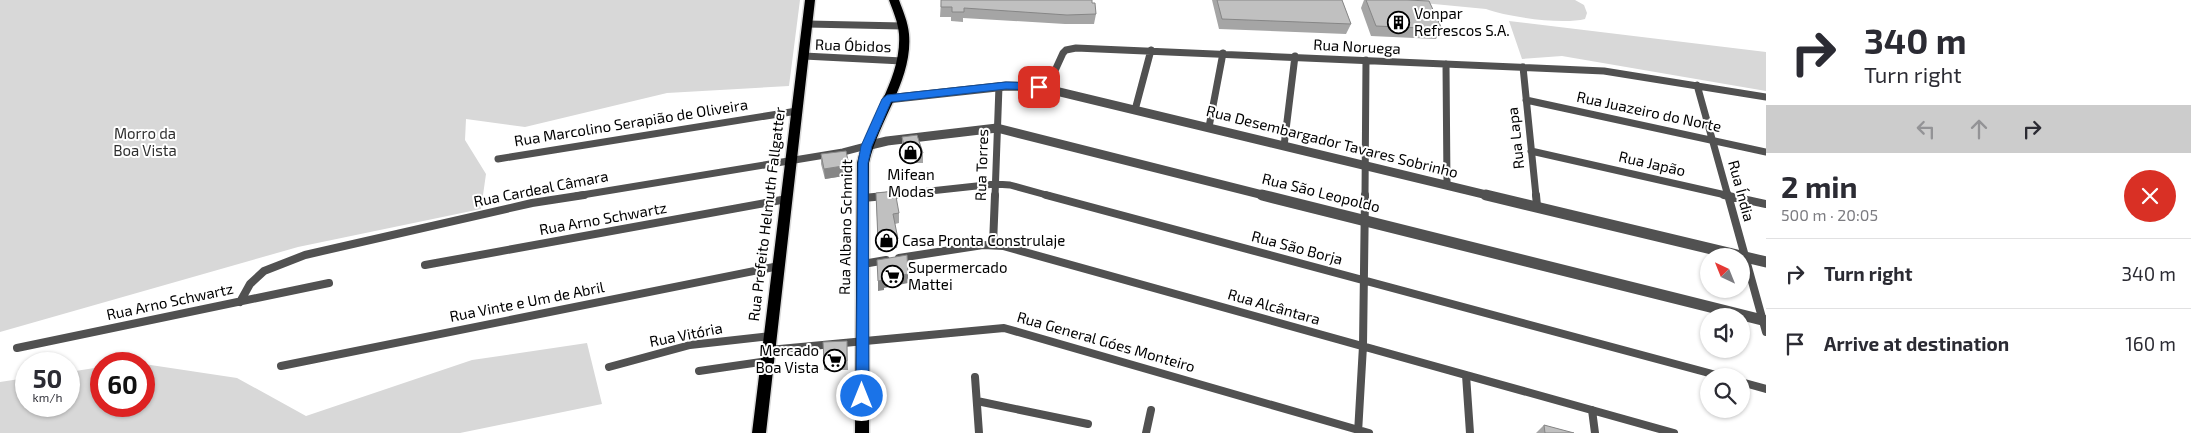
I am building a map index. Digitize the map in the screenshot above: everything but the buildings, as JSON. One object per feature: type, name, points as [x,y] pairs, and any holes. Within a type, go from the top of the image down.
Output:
[{"type":"main road","name":"Rua Prefeito Helmuth Fallgatter","points":[[759,433],[810,0]]},
{"type":"main road","name":"Rua Albano Schmidt","points":[[862,433],[863,163],[866,146],[902,60],[903,26],[894,0]]},
{"type":"street","points":[[808,24],[903,26]]},
{"type":"street","name":"Rua Noruega","points":[[1046,88],[1066,50],[1076,48],[1294,56],[1617,72],[1766,97]]},
{"type":"street","points":[[1135,110],[1150,50]]},
{"type":"street","points":[[1209,128],[1223,53]]},
{"type":"street","name":"Rua Óbidos","points":[[804,56],[902,60]]},
{"type":"street","points":[[1284,146],[1294,56]]},
{"type":"street","points":[[1358,431],[1363,346],[1366,60]]},
{"type":"street","points":[[1446,64],[1448,185]]},
{"type":"street","name":"Rua Lapa","points":[[1522,67],[1537,206]]},
{"type":"street","name":"Rua Desembargador Tavares Sobrinho","points":[[887,99],[999,86],[1023,85],[1046,88],[1711,248]]},
{"type":"street","name":"Rua Índia","points":[[1697,85],[1742,248]]},
{"type":"street","name":"Rua Torres","points":[[993,244],[999,86]]},
{"type":"street","name":"Rua Juazeiro do Norte","points":[[1526,100],[1766,152]]},
{"type":"street","name":"Rua Marcolino Serapião de Oliveira","points":[[498,159],[797,111]]},
{"type":"street","name":"Rua São Leopoldo","points":[[866,146],[887,141],[997,128],[1764,321]]},
{"type":"street","name":"Rua Cardeal Câmara","points":[[240,302],[250,284],[264,271],[305,255],[511,208],[791,161],[866,146]]},
{"type":"street","name":"Rua Japão","points":[[1531,151],[1766,204]]},
{"type":"street","name":"Rua São Borja","points":[[863,198],[995,184],[1010,185],[1700,371]]},
{"type":"street","name":"Rua Arno Schwartz","points":[[425,265],[787,199]]},
{"type":"street","name":"Rua Alcântara","points":[[863,264],[993,244],[1674,433]]},
{"type":"street","name":"Rua Desembargador Tavares Sobrinho","points":[[1750,258],[1766,262]]},
{"type":"street","name":"Rua Vinte e Um de Abril","points":[[281,366],[779,266]]},
{"type":"street","name":"Rua Índia","points":[[1750,276],[1766,332]]},
{"type":"street","name":"Rua Arno Schwartz","points":[[17,348],[329,283]]},
{"type":"street","name":"Rua General Góes Monteiro","points":[[769,349],[995,328],[1014,329],[1370,433]]},
{"type":"street","name":"Rua Vitória","points":[[609,367],[695,344],[769,349]]},
{"type":"street","points":[[699,371],[769,349]]},
{"type":"street","points":[[1466,375],[1470,433]]},
{"type":"street","points":[[975,377],[979,433]]},
{"type":"street","points":[[1750,385],[1766,389]]},
{"type":"street","points":[[977,402],[1088,424]]},
{"type":"street","points":[[1146,433],[1151,410]]},
{"type":"street","points":[[1592,410],[1596,433]]},
{"type":"green space","name":"Morro da Boa Vista","points":[[0,0],[800,0],[789,86],[667,93],[525,127],[466,119],[465,140],[486,174],[481,209],[298,247],[0,332]]},
{"type":"green space","points":[[1392,0],[1575,0],[1584,5],[1587,13],[1585,19],[1549,21],[1486,9]]},
{"type":"green space","points":[[1509,21],[1766,52],[1766,91],[1562,56],[1522,59]]},
{"type":"green space","points":[[587,343],[602,404],[460,433],[0,433],[0,382],[15,380],[15,417],[80,417],[80,370],[90,369],[90,417],[155,417],[155,366],[237,378],[306,416],[472,360]]},
{"type":"place","name":"Vonpar Refrescos S.A.","points":[[1398,23]]},
{"type":"place","name":"Mifean Modas","points":[[911,152]]},
{"type":"place","name":"Casa Pronta Construlaje","points":[[886,241]]},
{"type":"place","name":"Supermercado Mattei","points":[[892,277]]},
{"type":"place","name":"Mercado Boa Vista","points":[[835,360]]},
{"type":"route","points":[[862,396],[863,163],[866,146],[887,99],[1006,86],[1023,85],[1039,87]]}]
